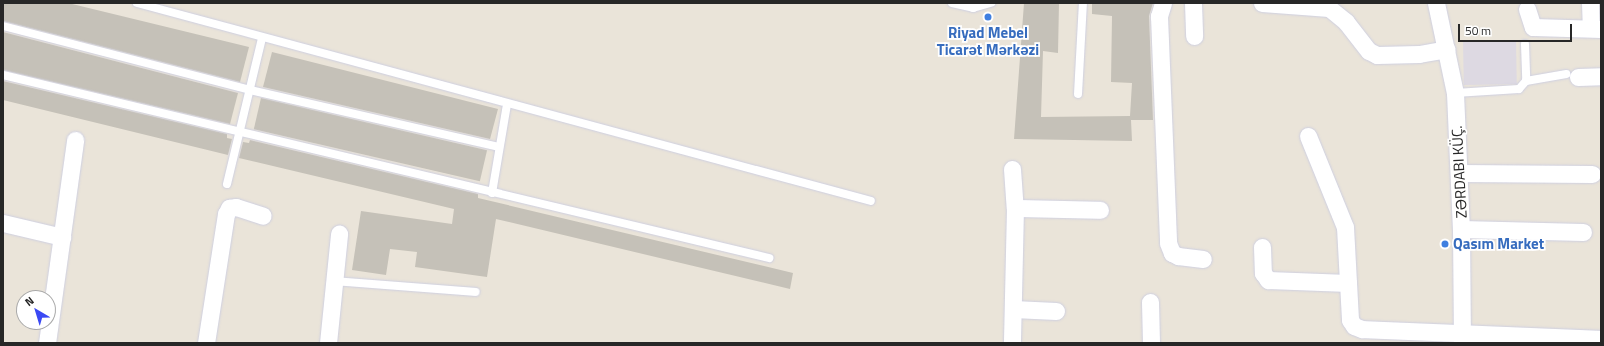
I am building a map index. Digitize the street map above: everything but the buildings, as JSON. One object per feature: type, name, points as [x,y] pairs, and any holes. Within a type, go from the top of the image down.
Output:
[{"type":"street","points":[[1163,3],[1159,16],[1168,244],[1172,253],[1178,256],[1203,259]]},
{"type":"street","points":[[1193,3],[1194,36]]},
{"type":"street","points":[[1262,3],[1330,8],[1346,22],[1369,52],[1377,54],[1419,54],[1447,49]]},
{"type":"street","name":"ZƏRDABI KÜÇ.","points":[[1436,3],[1447,49],[1455,93],[1461,229],[1462,338]]},
{"type":"street","points":[[1528,9],[1529,23],[1533,27],[1596,29],[1590,3]]},
{"type":"street","points":[[1572,76],[1601,76]]},
{"type":"street","points":[[1308,136],[1342,215],[1350,320],[1354,326],[1362,329],[1462,338],[1601,339]]},
{"type":"street","points":[[48,343],[75,140]]},
{"type":"street","points":[[1012,169],[1015,208],[1012,343]]},
{"type":"street","points":[[1458,173],[1592,174]]},
{"type":"street","points":[[206,343],[226,214],[230,208],[236,207],[263,216]]},
{"type":"street","points":[[1015,208],[1100,210]]},
{"type":"street","points":[[3,223],[62,237]]},
{"type":"street","points":[[1461,229],[1583,232]]},
{"type":"street","points":[[328,343],[339,234]]},
{"type":"street","points":[[1262,247],[1263,273],[1268,280],[1348,284]]},
{"type":"street","points":[[1150,302],[1151,343]]},
{"type":"street","points":[[1013,309],[1056,311]]},
{"type":"lane","points":[[137,3],[262,38],[871,201]]},
{"type":"lane","points":[[952,3],[973,8],[991,3]]},
{"type":"lane","points":[[1078,94],[1083,3]]},
{"type":"lane","points":[[3,26],[250,90],[499,147]]},
{"type":"lane","points":[[227,184],[262,38]]},
{"type":"lane","points":[[1525,44],[1526,81]]},
{"type":"lane","points":[[3,75],[492,194],[769,258]]},
{"type":"lane","points":[[1455,93],[1519,89],[1526,81],[1572,76]]},
{"type":"lane","points":[[492,194],[507,104]]},
{"type":"lane","points":[[334,281],[476,292]]},
{"type":"shaded area","points":[[1516,40],[1517,84],[1464,85],[1463,41]]},
{"type":"place","name":"Riyad Mebel Ticarət Mərkəzi","points":[[988,17]]},
{"type":"place","name":"Qasım Market","points":[[1445,244]]}]
